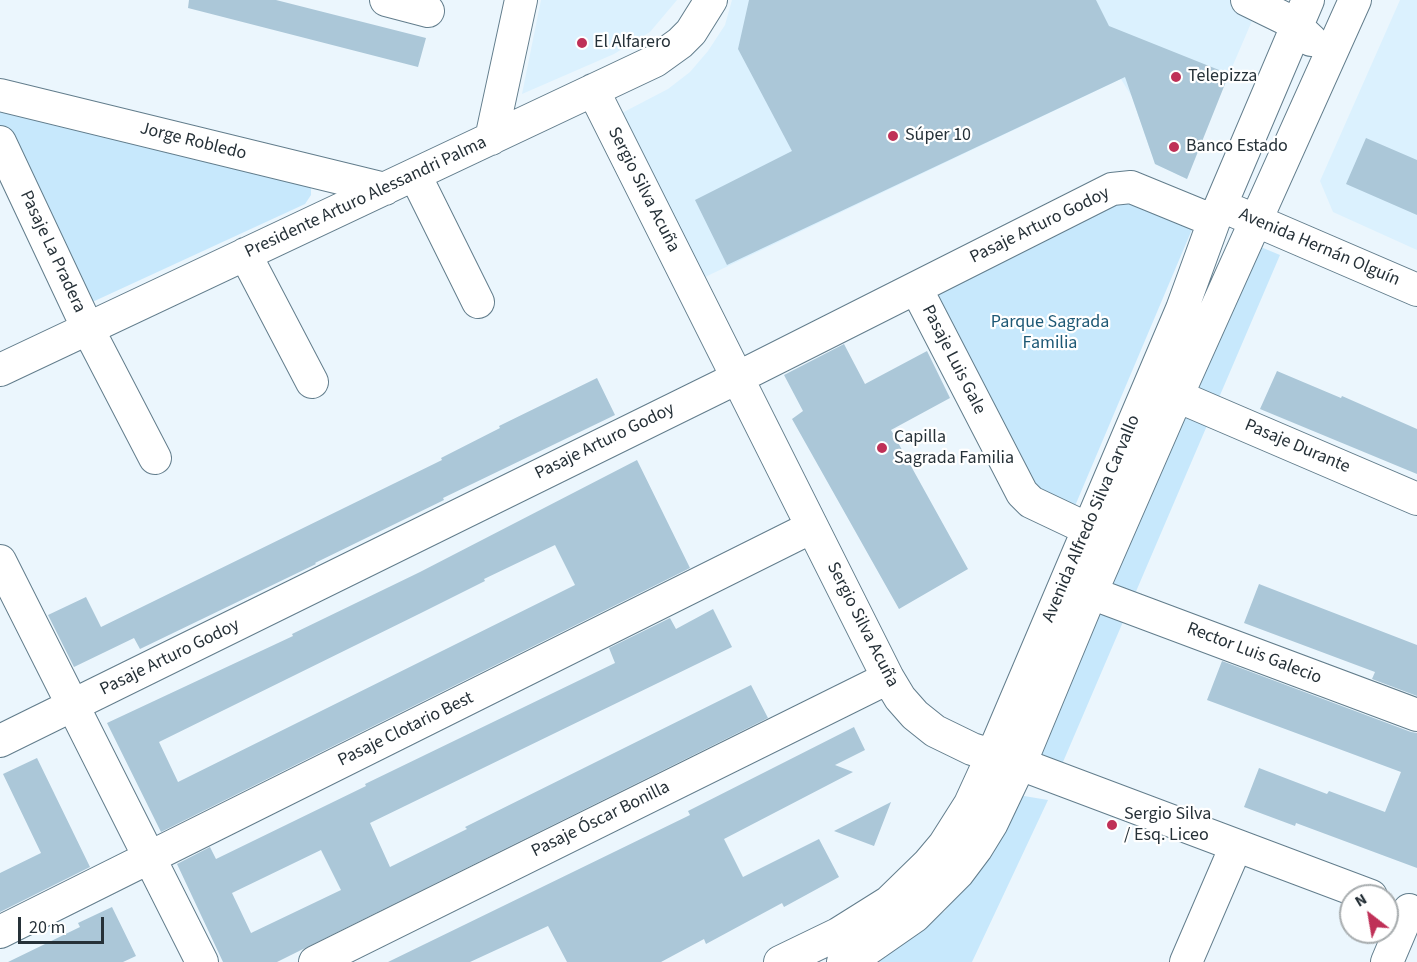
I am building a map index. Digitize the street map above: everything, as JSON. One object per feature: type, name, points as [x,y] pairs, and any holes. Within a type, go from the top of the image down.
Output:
[{"type":"street","points":[[386,0],[428,11]]},
{"type":"street","points":[[491,139],[521,0]]},
{"type":"street","name":"Presidente Arturo Alessandri Palma","points":[[0,370],[655,61],[668,53],[691,32],[711,0]]},
{"type":"street","points":[[1247,0],[1302,13],[1310,38],[1324,68]]},
{"type":"street","name":"Avenida Alfredo Silva Carvallo","points":[[780,962],[867,917],[909,884],[928,864],[1006,760],[1091,592],[1355,0]]},
{"type":"street","name":"Avenida Alfredo Silva Carvallo","points":[[843,962],[869,948],[915,916],[958,873],[992,823],[1006,760],[1088,529],[1182,309],[1217,213],[1302,13]]},
{"type":"street","name":"Sergio Silva Acuña","points":[[593,90],[888,678],[900,698],[915,715],[935,731],[958,743],[1339,884]]},
{"type":"street","name":"Jorge Robledo","points":[[0,95],[385,189]]},
{"type":"street","name":"Pasaje La Pradera","points":[[0,142],[88,329],[154,458]]},
{"type":"street","points":[[415,175],[478,302]]},
{"type":"street","name":"Pasaje Arturo Godoy","points":[[0,741],[737,378],[1112,189],[1131,187],[1217,213]]},
{"type":"street","name":"Avenida Hernán Olguín","points":[[1217,213],[1255,221],[1417,290]]},
{"type":"street","points":[[245,254],[312,382]]},
{"type":"street","name":"Pasaje Luis Gale","points":[[916,288],[1022,493],[1031,502],[1088,529]]},
{"type":"street","name":"Pasaje Durante","points":[[1177,396],[1417,498]]},
{"type":"street","name":"Pasaje Clotario Best","points":[[0,932],[812,527]]},
{"type":"street","points":[[0,561],[202,962]]},
{"type":"street","name":"Rector Luis Galecio","points":[[1091,592],[1417,715]]},
{"type":"street","name":"Pasaje Óscar Bonilla","points":[[315,962],[888,678]]},
{"type":"street","points":[[1186,962],[1236,846]]},
{"type":"street","points":[[1387,962],[1404,908]]},
{"type":"shaded area","name":"El Alfarero","points":[[541,0],[677,0],[650,32],[614,54],[522,94]]},
{"type":"shaded area","name":"Súper 10","points":[[732,0],[1261,0],[1205,130],[1187,179],[1155,164],[1132,97],[1121,79],[703,278],[620,114],[668,89],[690,72],[708,51],[725,25]]},
{"type":"shaded area","points":[[1400,0],[1417,0],[1417,250],[1333,212],[1320,181]]},
{"type":"green space","points":[[0,108],[311,185],[311,195],[305,204],[88,304],[0,130]]},
{"type":"green space","name":"Parque Sagrada Familia","points":[[1130,198],[1193,227],[1072,513],[1030,493],[925,293]]},
{"type":"green space","points":[[1251,243],[1280,255],[1060,769],[1030,757]]},
{"type":"green space","points":[[1018,795],[1048,800],[972,962],[866,962],[945,911]]},
{"type":"building","points":[[189,0],[276,0],[426,38],[418,67],[188,8]]},
{"type":"building","name":"Súper 10","points":[[749,0],[1096,0],[1109,26],[1229,74],[1187,179],[1155,164],[1125,77],[727,265],[695,200],[792,151],[738,49]]},
{"type":"building","points":[[1366,138],[1417,160],[1417,215],[1346,184]]},
{"type":"building","points":[[844,344],[865,384],[927,351],[950,398],[891,430],[968,569],[899,609],[792,419],[803,411],[784,375]]},
{"type":"building","points":[[1277,371],[1417,429],[1417,474],[1260,409]]},
{"type":"building","points":[[597,378],[615,415],[140,649],[134,638],[74,667],[48,615],[86,597],[101,627],[442,460],[441,458],[500,428],[499,426]]},
{"type":"building","points":[[637,460],[690,568],[161,832],[107,723],[293,636],[292,634],[420,572]],"holes":[[[555,545],[575,585],[178,782],[159,742]]]},
{"type":"building","points":[[1259,584],[1417,645],[1417,696],[1372,679],[1375,672],[1244,623]]},
{"type":"building","points":[[713,609],[732,647],[370,823],[390,867],[467,829],[465,827],[751,685],[768,718],[277,962],[223,962],[177,864],[210,847],[216,859],[615,663],[609,648],[670,618],[676,629]],"holes":[[[321,850],[341,890],[251,933],[232,893]]]},
{"type":"building","points":[[1222,661],[1417,733],[1417,868],[1296,823],[1295,826],[1244,807],[1259,768],[1327,794],[1329,791],[1385,812],[1401,772],[1207,700]]},
{"type":"building","points":[[854,727],[865,750],[835,765],[853,772],[724,839],[743,877],[819,839],[839,877],[784,907],[782,903],[706,944],[704,939],[661,962],[567,962],[548,926],[470,962],[388,962],[690,815],[688,811]]},
{"type":"building","points":[[37,758],[90,867],[0,912],[0,873],[41,853],[3,774]]},
{"type":"building","points":[[891,802],[874,846],[834,831]]},
{"type":"building","points":[[112,907],[136,956],[123,962],[8,962],[80,927],[78,923]]},
{"type":"place","name":"El Alfarero","points":[[582,43]]},
{"type":"place","name":"Telepizza","points":[[1176,77]]},
{"type":"place","name":"Súper 10","points":[[893,136]]},
{"type":"place","name":"Banco Estado","points":[[1174,147]]},
{"type":"place","name":"Capilla Sagrada Familia","points":[[882,448]]},
{"type":"place","name":"Sergio Silva / Esq. Liceo","points":[[1112,825]]}]
